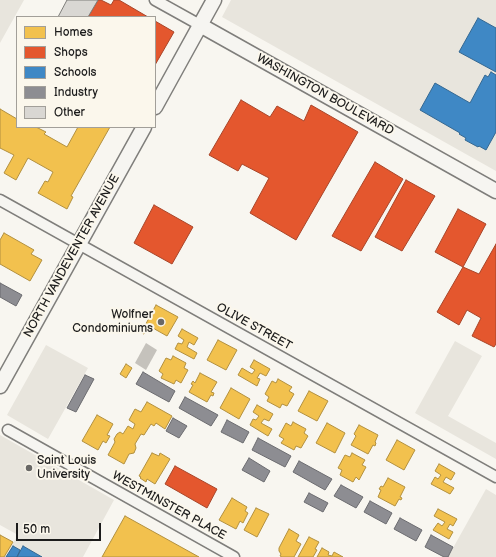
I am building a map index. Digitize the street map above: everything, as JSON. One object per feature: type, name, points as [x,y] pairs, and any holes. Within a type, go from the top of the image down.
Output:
[{"type":"main road","points":[[156,105],[214,0]]},
{"type":"main road","name":"WASHINGTON BOULEVARD","points":[[200,25],[496,191]]},
{"type":"main road","name":"NORTH VANDEVENTER AVENUE","points":[[0,386],[143,128]]},
{"type":"street","name":"WASHINGTON BOULEVARD","points":[[155,0],[200,25]]},
{"type":"street","name":"OLIVE STREET","points":[[0,200],[496,477]]},
{"type":"street","name":"WESTMINSTER PLACE","points":[[8,430],[234,557]]},
{"type":"shaded area","points":[[0,0],[24,0],[0,43]]},
{"type":"shaded area","points":[[231,0],[496,0],[496,171],[222,17]]},
{"type":"shaded area","points":[[455,341],[482,356],[448,416],[496,443],[496,459],[415,413]]},
{"type":"shaded area","points":[[146,343],[157,350],[146,370],[135,363]]},
{"type":"shaded area","points":[[46,345],[88,368],[48,439],[7,415]]},
{"type":"shaded area","name":"Saint Louis University","points":[[0,435],[114,500],[83,557],[4,557],[18,535],[0,525]]},
{"type":"shaded area","points":[[486,489],[496,495],[496,557],[448,557]]},
{"type":"building: Homes","points":[[0,109],[16,118],[16,128],[38,128],[46,132],[44,134],[67,147],[77,128],[109,128],[71,196],[73,197],[67,209],[38,193],[45,181],[48,182],[53,172],[28,158],[16,180],[4,173],[14,155],[0,148]]},
{"type":"building: Homes","points":[[4,233],[34,250],[31,254],[42,260],[30,281],[0,264],[0,240]]},
{"type":"building: Homes","name":"Wolfner Condominiums","points":[[156,305],[178,317],[167,336],[151,327],[149,331],[147,330],[144,334],[141,333]]},
{"type":"building: Homes","points":[[182,329],[198,338],[194,345],[189,342],[187,347],[197,353],[194,359],[175,349],[178,343],[182,344],[184,340],[178,336]]},
{"type":"building: Homes","points":[[218,340],[237,350],[226,370],[207,360]]},
{"type":"building: Homes","points":[[173,356],[186,363],[184,368],[188,370],[181,383],[176,380],[174,384],[161,378],[163,374],[159,371],[166,358],[171,360]]},
{"type":"building: Homes","points":[[254,360],[270,369],[266,376],[260,373],[257,378],[260,379],[257,386],[238,375],[242,368],[252,374],[255,370],[250,367]]},
{"type":"building: Homes","points":[[126,364],[132,368],[126,378],[120,374]]},
{"type":"building: Homes","points":[[200,373],[217,382],[211,392],[214,393],[213,396],[211,395],[207,402],[189,392],[193,385],[191,384],[193,381],[195,383]]},
{"type":"building: Homes","points":[[278,379],[292,387],[289,391],[294,394],[287,406],[282,404],[280,408],[267,401],[269,397],[265,394],[272,381],[276,383]]},
{"type":"building: Homes","points":[[231,388],[250,399],[239,419],[220,408]]},
{"type":"building: Homes","points":[[309,391],[328,401],[317,421],[298,411]]},
{"type":"building: Homes","points":[[147,402],[172,416],[165,429],[156,423],[154,426],[151,424],[144,435],[141,434],[135,444],[136,448],[134,453],[129,454],[124,464],[108,455],[115,442],[114,439],[117,434],[120,432],[123,434],[128,426],[133,429],[135,424],[129,420],[135,409],[141,412]]},
{"type":"building: Homes","points":[[257,405],[273,414],[269,421],[264,419],[261,423],[272,429],[268,436],[250,425],[253,419],[256,420],[259,416],[253,412]]},
{"type":"building: Homes","points":[[97,415],[113,424],[107,435],[110,436],[106,443],[103,441],[98,450],[82,441]]},
{"type":"building: Homes","points":[[293,422],[306,429],[304,433],[308,436],[301,448],[296,446],[294,450],[281,443],[284,439],[279,436],[286,423],[291,426]]},
{"type":"building: Homes","points":[[327,423],[345,433],[335,453],[316,443]]},
{"type":"building: Homes","points":[[359,425],[378,435],[375,446],[373,445],[368,454],[351,445],[356,436],[354,434]]},
{"type":"building: Homes","points":[[397,440],[415,450],[404,470],[386,460]]},
{"type":"building: Homes","points":[[152,453],[159,456],[160,453],[170,459],[155,484],[147,479],[146,482],[139,476]]},
{"type":"building: Homes","points":[[352,453],[365,460],[362,465],[366,467],[359,480],[356,477],[353,482],[340,475],[342,470],[338,468],[345,455],[350,457]]},
{"type":"building: Homes","points":[[439,464],[455,473],[451,480],[446,477],[443,482],[454,488],[450,494],[431,484],[435,477],[438,479],[441,475],[435,471]]},
{"type":"building: Homes","points":[[388,478],[405,487],[400,497],[402,498],[401,500],[399,499],[395,506],[378,497],[381,490],[379,489],[381,486],[383,487]]},
{"type":"building: Homes","points":[[232,498],[247,507],[245,511],[248,513],[243,523],[240,521],[236,529],[219,520]]},
{"type":"building: Homes","points":[[256,508],[269,514],[257,537],[244,530]]},
{"type":"building: Homes","points":[[438,509],[457,519],[453,526],[450,524],[447,529],[453,532],[449,539],[433,530],[438,523],[442,526],[445,522],[434,516]]},
{"type":"building: Homes","points":[[125,516],[199,557],[102,557]]},
{"type":"building: Homes","points":[[289,529],[299,535],[296,541],[301,544],[294,557],[282,557],[280,556],[281,554],[279,548]]},
{"type":"building: Homes","points":[[0,535],[13,542],[4,557],[0,557]]},
{"type":"building: Homes","points":[[309,537],[319,542],[315,549],[317,550],[313,557],[298,557]]},
{"type":"building: Homes","points":[[322,548],[329,552],[328,555],[332,556],[334,552],[343,557],[317,557]]},
{"type":"building: Shops","points":[[98,0],[111,5],[114,0],[119,0],[146,16],[89,16]]},
{"type":"building: Shops","points":[[156,22],[174,32],[156,63]]},
{"type":"building: Shops","points":[[241,100],[270,117],[277,106],[304,121],[311,105],[358,132],[296,240],[250,213],[269,178],[242,164],[238,171],[209,155]]},
{"type":"building: Shops","points":[[375,162],[403,179],[361,251],[332,236]]},
{"type":"building: Shops","points":[[406,180],[435,196],[402,251],[375,237]]},
{"type":"building: Shops","points":[[154,205],[193,227],[172,264],[134,243]]},
{"type":"building: Shops","points":[[458,209],[486,224],[463,267],[435,252]]},
{"type":"building: Shops","points":[[496,244],[496,344],[494,347],[472,336],[481,318],[467,310],[459,325],[437,312],[463,267],[479,274]]},
{"type":"building: Shops","points":[[175,466],[217,489],[207,508],[165,484]]},
{"type":"building: Schools","points":[[478,18],[496,28],[496,72],[459,52]]},
{"type":"building: Schools","points":[[491,72],[496,75],[496,132],[486,150],[465,140],[466,138],[459,134],[460,133],[420,110],[435,83],[470,103],[485,75],[488,77]]},
{"type":"building: Schools","points":[[13,546],[20,550],[17,557],[6,557]]},
{"type":"building: Schools","points":[[23,546],[42,557],[17,557]]},
{"type":"building: Industry","points":[[0,283],[22,295],[16,306],[0,297]]},
{"type":"building: Industry","points":[[143,372],[175,391],[169,402],[136,384]]},
{"type":"building: Industry","points":[[85,375],[94,379],[76,412],[67,408]]},
{"type":"building: Industry","points":[[185,397],[218,415],[211,426],[179,408]]},
{"type":"building: Industry","points":[[173,418],[187,426],[179,438],[166,431]]},
{"type":"building: Industry","points":[[227,420],[249,432],[243,443],[221,432]]},
{"type":"building: Industry","points":[[258,438],[291,456],[285,467],[252,450]]},
{"type":"building: Industry","points":[[249,458],[270,471],[264,482],[242,470]]},
{"type":"building: Industry","points":[[299,461],[332,479],[325,490],[293,472]]},
{"type":"building: Industry","points":[[341,485],[363,497],[356,508],[334,496]]},
{"type":"building: Industry","points":[[309,493],[328,503],[323,512],[304,502]]},
{"type":"building: Industry","points":[[370,501],[392,513],[386,524],[364,512]]},
{"type":"building: Industry","points":[[400,518],[422,530],[416,541],[394,529]]},
{"type":"building: Industry","points":[[431,535],[453,547],[448,557],[444,557],[425,547]]},
{"type":"building: Other","points":[[67,0],[98,0],[89,16],[59,16]]},
{"type":"place","name":"Wolfner Condominiums","points":[[161,322]]},
{"type":"place","name":"Saint Louis University","points":[[29,468]]}]
